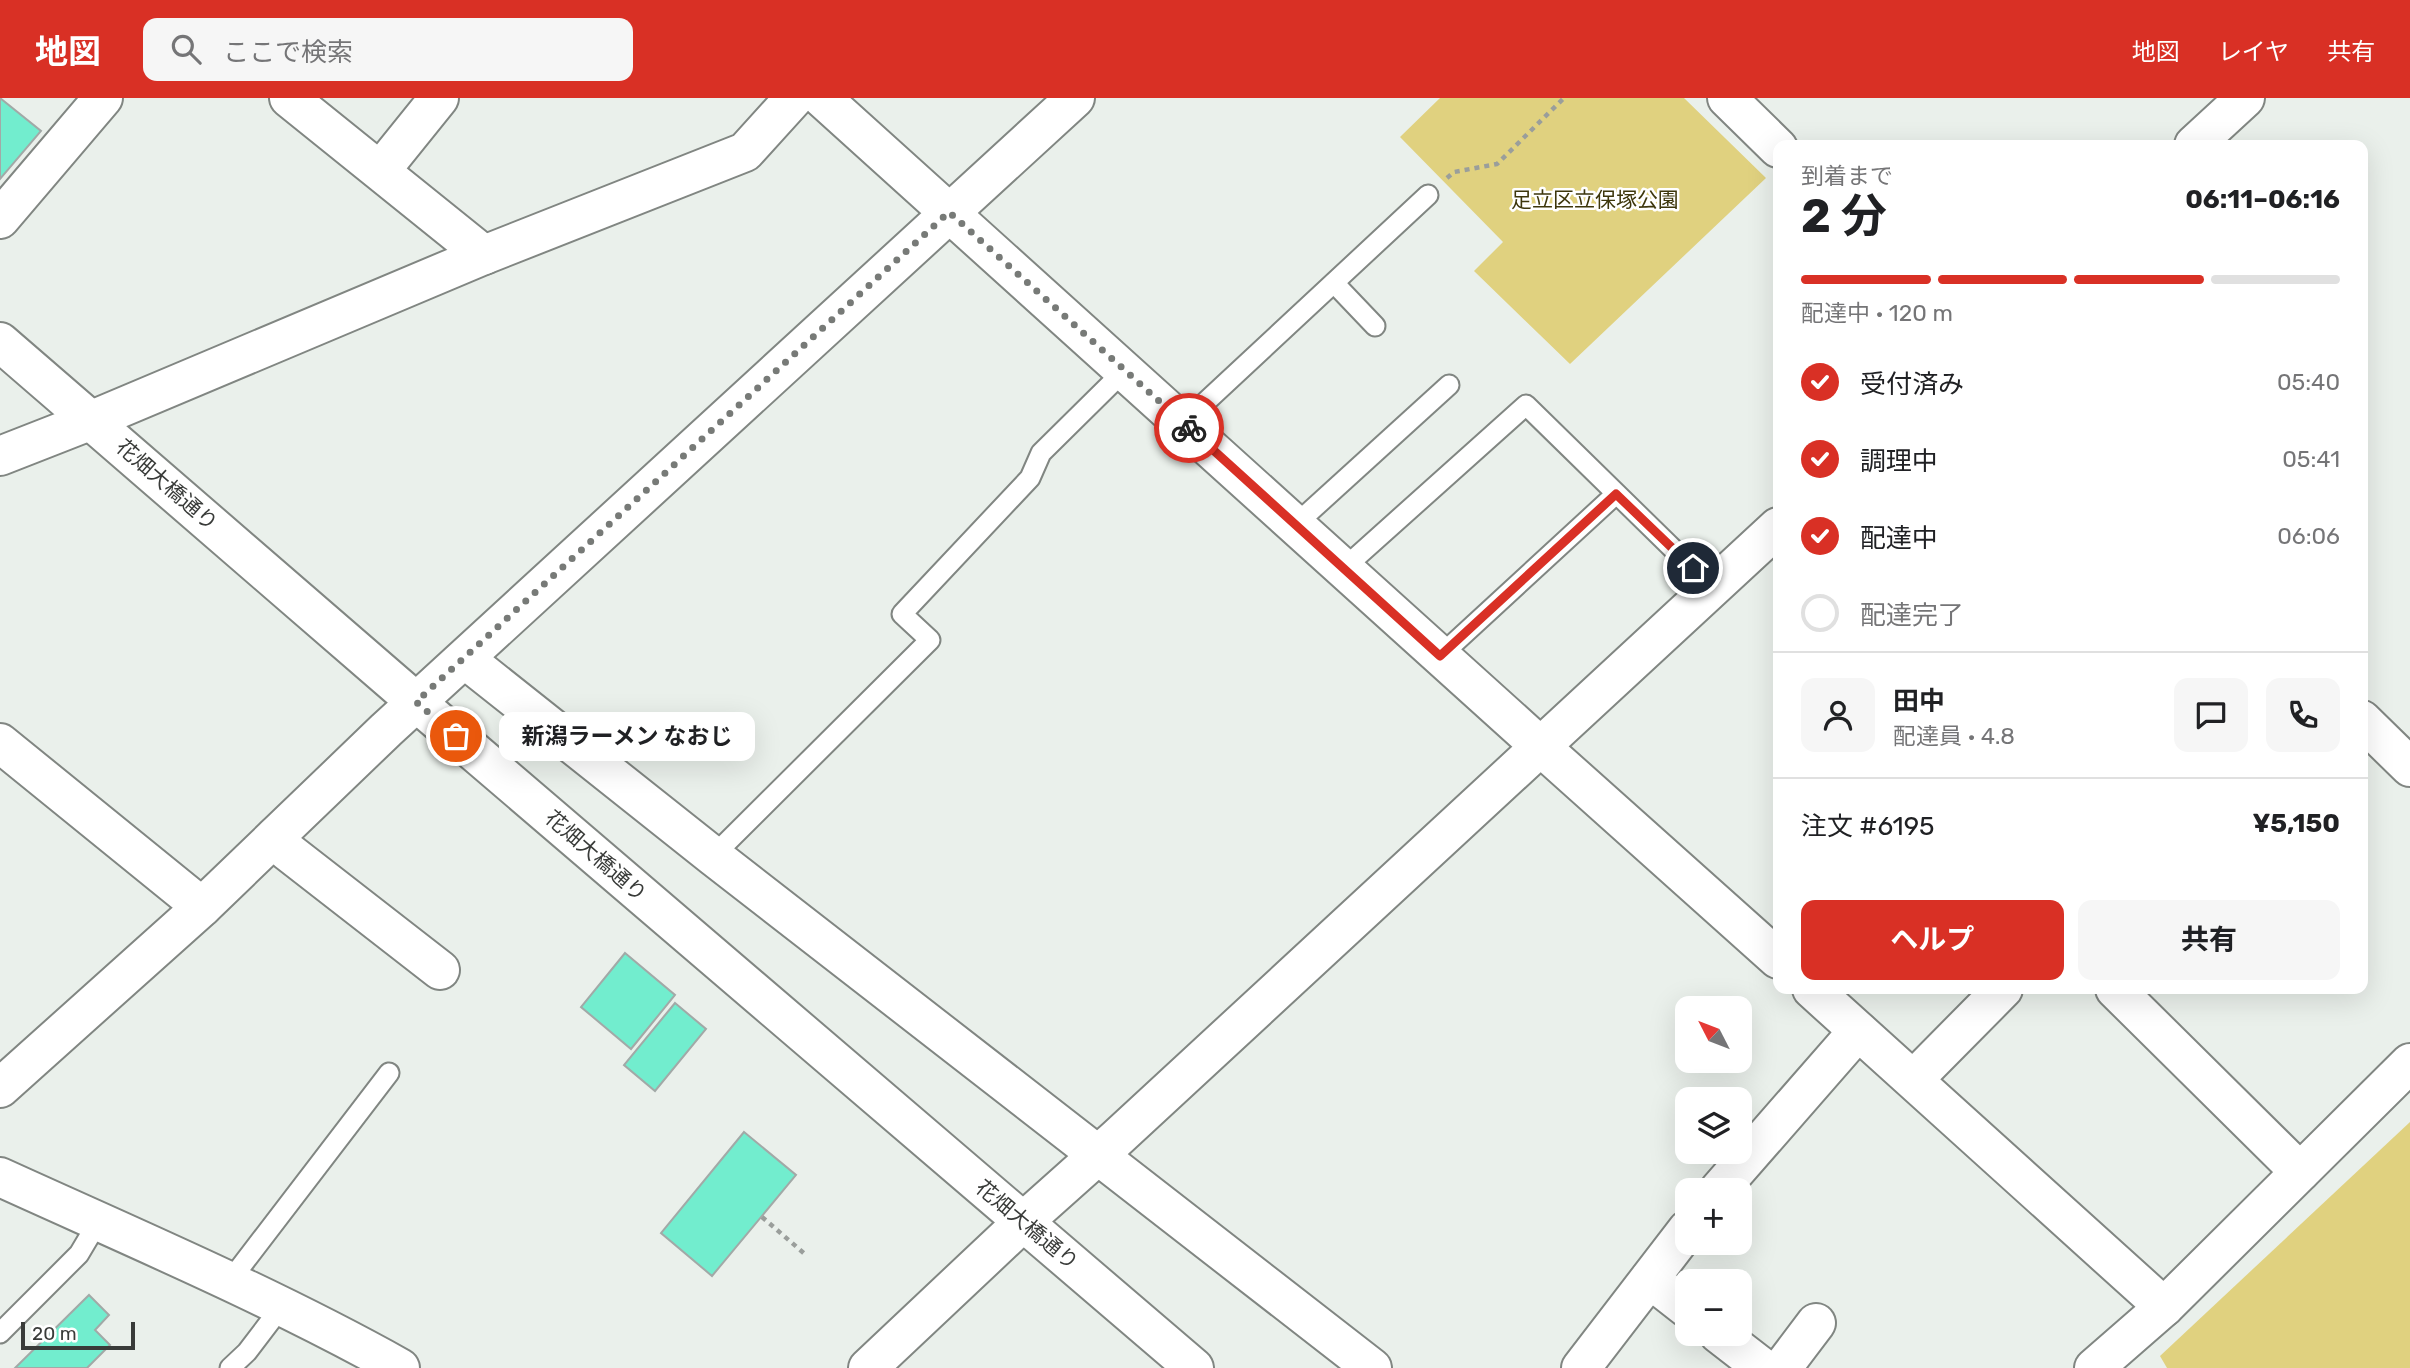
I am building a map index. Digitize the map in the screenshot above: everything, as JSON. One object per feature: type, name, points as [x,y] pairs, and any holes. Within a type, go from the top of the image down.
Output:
[{"type":"street","points":[[0,219],[103,98]]},
{"type":"street","points":[[289,98],[484,255]]},
{"type":"street","points":[[381,170],[439,98]]},
{"type":"street","points":[[0,456],[484,255],[745,152],[794,98]]},
{"type":"street","points":[[822,98],[1773,955]]},
{"type":"street","points":[[0,1088],[202,907],[416,702],[1074,98]]},
{"type":"street","points":[[1727,98],[1773,143]]},
{"type":"street","points":[[2199,140],[2245,98]]},
{"type":"street","name":"花畑大橋通り","points":[[0,342],[1194,1368]]},
{"type":"street","points":[[868,1368],[1773,532]]},
{"type":"street","points":[[465,659],[713,856],[1372,1368]]},
{"type":"street","points":[[2368,726],[2410,767]]},
{"type":"street","points":[[0,743],[202,907]]},
{"type":"street","points":[[276,836],[287,851],[440,970]]},
{"type":"street","points":[[1818,994],[2164,1307]]},
{"type":"street","points":[[1914,1079],[1998,994]]},
{"type":"street","points":[[2120,994],[2300,1172]]},
{"type":"street","points":[[1729,1178],[1858,1031]]},
{"type":"street","points":[[2094,1368],[2164,1307],[2410,1063]]},
{"type":"street","points":[[0,1178],[282,1306],[348,1338],[400,1368]]},
{"type":"street","points":[[1581,1368],[1675,1246]]},
{"type":"street","points":[[1650,1279],[1675,1299]]},
{"type":"street","points":[[1782,1368],[1816,1323]]},
{"type":"street","points":[[1735,1346],[1763,1368]]},
{"type":"lane","points":[[1183,423],[1429,195]]},
{"type":"lane","points":[[1334,283],[1374,326]]},
{"type":"lane","points":[[713,856],[930,640],[902,614],[1030,478],[1041,453],[1125,370]]},
{"type":"lane","points":[[1294,525],[1450,385]]},
{"type":"lane","points":[[1343,569],[1526,405],[1712,587]]},
{"type":"lane","points":[[1440,656],[1616,494]]},
{"type":"lane","points":[[229,1282],[389,1073]]},
{"type":"lane","points":[[0,1333],[79,1254],[98,1222]]},
{"type":"lane","points":[[230,1368],[247,1352],[282,1306]]},
{"type":"path","points":[[1429,195],[1454,172],[1497,164],[1563,98]]},
{"type":"path","points":[[762,1217],[806,1255]]},
{"type":"green space","name":"足立区立保塚公園","points":[[1440,98],[1684,98],[1766,178],[1570,364],[1474,271],[1503,242],[1400,137]]},
{"type":"green space","points":[[2410,1122],[2410,1368],[2167,1368],[2160,1356]]},
{"type":"building","points":[[0,98],[41,131],[0,179]]},
{"type":"building","points":[[625,953],[675,995],[631,1049],[581,1007]]},
{"type":"building","points":[[675,1003],[706,1029],[655,1091],[624,1065]]},
{"type":"building","points":[[744,1132],[796,1175],[712,1276],[661,1233]]},
{"type":"building","points":[[89,1295],[109,1315],[95,1330],[110,1345],[87,1368],[15,1368]]},
{"type":"way so far","points":[[456,736],[416,702],[949,212],[1189,428]]},
{"type":"place","name":"新潟ラーメン なおじ","points":[[456,736]]},
{"type":"route","points":[[1189,428],[1440,656],[1616,494],[1693,568]]}]
